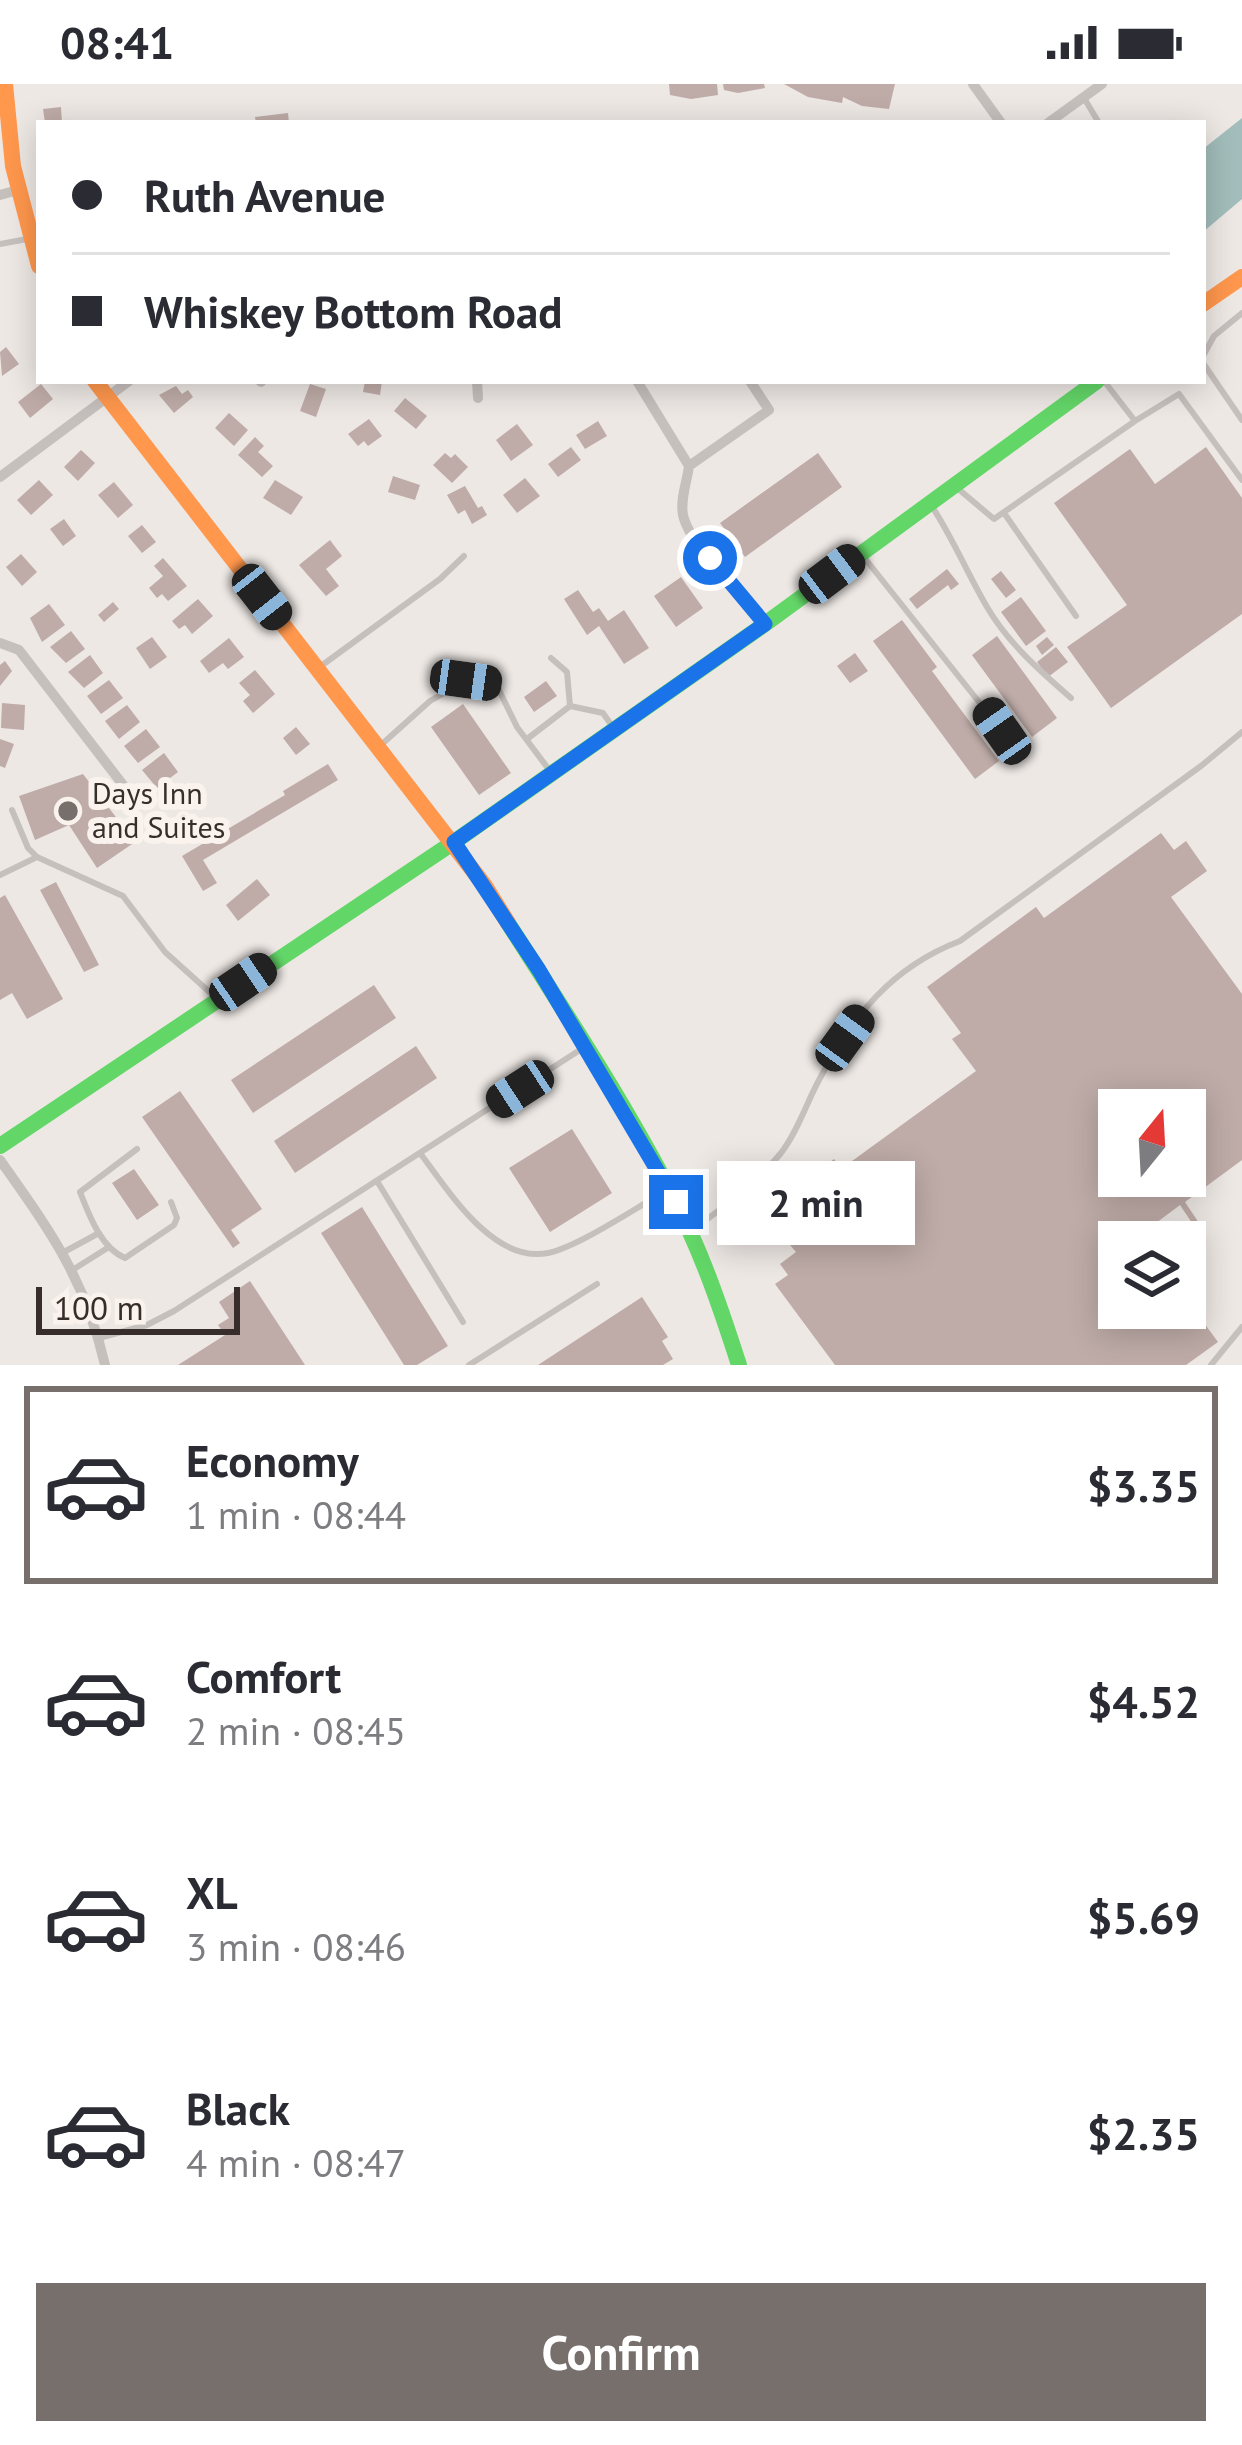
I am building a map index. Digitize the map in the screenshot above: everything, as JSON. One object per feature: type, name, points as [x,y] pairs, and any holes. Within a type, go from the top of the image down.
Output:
[{"type":"main road","points":[[5,84],[9,193],[36,257]]},
{"type":"main road","points":[[1206,302],[1242,277]]},
{"type":"main road","points":[[97,384],[454,842],[586,1046],[669,1189],[690,1232],[739,1365]]},
{"type":"main road","points":[[0,1146],[454,842],[1097,384]]},
{"type":"street","points":[[973,84],[999,120]]},
{"type":"street","points":[[1052,120],[1102,84]]},
{"type":"street","points":[[0,477],[125,384]]},
{"type":"street","points":[[477,384],[478,398]]},
{"type":"street","points":[[640,384],[689,466],[683,518],[729,584],[765,624]]},
{"type":"street","points":[[689,466],[769,410],[751,384]]},
{"type":"street","points":[[0,643],[20,650],[130,794]]},
{"type":"street","points":[[0,1160],[74,1269],[105,1365]]},
{"type":"lane","points":[[1084,98],[1097,120]]},
{"type":"lane","points":[[0,244],[30,239]]},
{"type":"lane","points":[[1206,353],[1214,336],[1242,313]]},
{"type":"lane","points":[[1206,364],[1242,420]]},
{"type":"lane","points":[[1104,384],[1135,421]]},
{"type":"lane","points":[[954,485],[994,519],[1179,394],[1242,480]]},
{"type":"lane","points":[[929,502],[956,543],[988,608],[1023,656],[1071,698]]},
{"type":"lane","points":[[1004,513],[1076,616]]},
{"type":"lane","points":[[861,553],[1002,731]]},
{"type":"lane","points":[[318,668],[440,579],[464,556]]},
{"type":"lane","points":[[551,658],[567,672],[570,706]]},
{"type":"lane","points":[[380,746],[430,701],[466,680],[496,684],[551,773]]},
{"type":"lane","points":[[527,739],[570,706],[603,713],[614,729]]},
{"type":"lane","points":[[690,1232],[738,1197],[782,1152],[838,1049],[893,979],[923,955],[960,941],[1242,732]]},
{"type":"lane","points":[[13,810],[28,848],[123,896],[152,938],[218,999]]},
{"type":"lane","points":[[0,874],[38,857]]},
{"type":"lane","points":[[99,1338],[147,1325],[174,1311],[586,1046]]},
{"type":"lane","points":[[137,1149],[80,1192],[99,1233],[125,1258],[174,1226],[177,1218],[171,1202]]},
{"type":"lane","points":[[420,1153],[464,1212],[519,1251],[553,1252],[669,1189]]},
{"type":"lane","points":[[377,1180],[464,1322]]},
{"type":"lane","points":[[64,1252],[99,1233]]},
{"type":"lane","points":[[74,1269],[109,1247]]},
{"type":"lane","points":[[469,1365],[597,1284]]},
{"type":"lane","points":[[1211,1365],[1242,1327]]},
{"type":"water","points":[[1242,118],[1242,199],[1206,229],[1206,147]]},
{"type":"building","points":[[669,84],[717,84],[718,95],[691,99],[670,95]]},
{"type":"building","points":[[723,84],[764,84],[765,88],[738,93],[724,90]]},
{"type":"building","points":[[784,84],[895,84],[889,109],[862,106],[843,97],[842,103],[808,97]]},
{"type":"building","points":[[61,107],[62,120],[45,120],[43,109]]},
{"type":"building","points":[[288,113],[289,120],[256,120]]},
{"type":"building","points":[[6,347],[19,364],[2,376],[0,352]]},
{"type":"building","points":[[41,384],[53,399],[30,418],[18,402]]},
{"type":"building","points":[[310,384],[326,389],[316,417],[300,411]]},
{"type":"building","points":[[364,384],[382,384],[380,395],[363,392]]},
{"type":"building","points":[[176,386],[193,397],[174,413],[159,395]]},
{"type":"building","points":[[405,398],[427,416],[416,429],[394,411]]},
{"type":"building","points":[[229,413],[248,430],[234,446],[215,428]]},
{"type":"building","points":[[369,419],[382,436],[368,446],[364,441],[358,446],[348,434]]},
{"type":"building","points":[[598,421],[607,436],[585,449],[576,435]]},
{"type":"building","points":[[517,424],[533,445],[511,461],[496,440]]},
{"type":"building","points":[[255,437],[264,446],[258,452],[273,466],[262,477],[238,455]]},
{"type":"building","points":[[571,447],[581,460],[558,477],[548,464]]},
{"type":"building","points":[[1206,447],[1242,498],[1242,614],[1111,708],[1067,647],[1127,605],[1054,503],[1130,449],[1155,484]]},
{"type":"building","points":[[81,450],[95,463],[78,481],[64,467]]},
{"type":"building","points":[[445,453],[451,458],[455,454],[468,467],[452,483],[433,465]]},
{"type":"building","points":[[818,453],[842,487],[745,557],[720,523]]},
{"type":"building","points":[[393,476],[420,485],[415,500],[388,492]]},
{"type":"building","points":[[525,478],[540,496],[517,513],[503,495]]},
{"type":"building","points":[[39,480],[53,495],[31,515],[17,500]]},
{"type":"building","points":[[275,480],[303,497],[291,515],[263,498]]},
{"type":"building","points":[[114,482],[133,505],[118,518],[98,495]]},
{"type":"building","points":[[465,486],[487,515],[472,524],[465,510],[458,514],[447,495]]},
{"type":"building","points":[[64,519],[76,536],[63,546],[50,529]]},
{"type":"building","points":[[142,525],[156,542],[142,553],[128,536]]},
{"type":"building","points":[[330,540],[342,556],[326,569],[339,586],[326,596],[299,565]]},
{"type":"building","points":[[21,554],[37,572],[22,586],[6,567]]},
{"type":"building","points":[[163,558],[187,586],[168,601],[162,594],[157,598],[149,588],[163,576],[154,566]]},
{"type":"building","points":[[947,569],[959,584],[951,590],[948,585],[917,609],[909,599]]},
{"type":"building","points":[[1001,571],[1016,590],[1006,598],[991,579]]},
{"type":"building","points":[[681,577],[703,608],[676,627],[654,596]]},
{"type":"building","points":[[578,590],[593,612],[599,608],[608,621],[624,610],[649,648],[624,664],[599,626],[587,635],[564,599]]},
{"type":"building","points":[[1021,597],[1046,631],[1026,646],[1001,612]]},
{"type":"building","points":[[198,599],[213,616],[192,634],[185,625],[179,629],[172,621]]},
{"type":"building","points":[[113,602],[119,609],[104,622],[98,615]]},
{"type":"building","points":[[49,604],[65,625],[42,642],[30,618]]},
{"type":"building","points":[[902,620],[937,667],[932,671],[999,761],[975,779],[873,641]]},
{"type":"building","points":[[71,631],[85,649],[66,663],[50,647]]},
{"type":"building","points":[[997,636],[1057,718],[1032,737],[972,655]]},
{"type":"building","points":[[152,637],[167,657],[150,669],[136,648]]},
{"type":"building","points":[[1047,637],[1054,645],[1042,655],[1036,646]]},
{"type":"building","points":[[229,638],[244,657],[228,669],[223,663],[209,673],[200,661]]},
{"type":"building","points":[[1056,647],[1068,662],[1048,677],[1037,662]]},
{"type":"building","points":[[855,653],[868,671],[850,683],[837,666]]},
{"type":"building","points":[[90,655],[103,673],[84,688],[68,672]]},
{"type":"building","points":[[5,661],[12,671],[0,686],[0,665]]},
{"type":"building","points":[[255,670],[275,694],[253,713],[243,701],[250,695],[239,683]]},
{"type":"building","points":[[109,680],[123,698],[101,714],[87,696]]},
{"type":"building","points":[[546,681],[557,696],[534,712],[524,697]]},
{"type":"building","points":[[2,703],[25,705],[24,730],[1,728]]},
{"type":"building","points":[[463,704],[511,773],[479,795],[431,727]]},
{"type":"building","points":[[127,705],[140,722],[119,739],[105,721]]},
{"type":"building","points":[[296,727],[310,744],[296,755],[283,738]]},
{"type":"building","points":[[146,729],[160,747],[138,763],[124,746]]},
{"type":"building","points":[[0,739],[14,744],[5,768],[0,766]]},
{"type":"building","points":[[164,753],[178,772],[157,788],[142,770]]},
{"type":"building","points":[[328,764],[338,780],[203,860],[217,883],[203,891],[182,856]]},
{"type":"building","name":"Days Inn and Suites","points":[[83,774],[135,842],[97,868],[69,825],[35,840],[19,796]]},
{"type":"building","points":[[1161,833],[1174,850],[1186,841],[1207,871],[1171,897],[1242,994],[1242,1160],[1206,1187],[1206,1089],[1098,1089],[1098,1197],[1192,1197],[1185,1202],[1198,1221],[1191,1221],[1180,1205],[1159,1221],[1098,1221],[1098,1329],[1206,1326],[1218,1342],[1186,1365],[835,1365],[775,1284],[788,1275],[780,1264],[796,1252],[769,1220],[775,1216],[768,1206],[775,1201],[781,1208],[795,1198],[790,1192],[834,1159],[841,1169],[976,1071],[952,1039],[961,1033],[927,987],[1036,907],[1044,918]]},
{"type":"building","points":[[257,879],[270,895],[238,921],[226,905]]},
{"type":"building","points":[[56,882],[99,965],[84,972],[40,890]]},
{"type":"building","points":[[5,895],[63,999],[27,1019],[12,993],[0,1000],[0,898]]},
{"type":"building","points":[[374,985],[396,1018],[253,1113],[231,1080]]},
{"type":"building","points":[[416,1046],[437,1078],[295,1173],[274,1141]]},
{"type":"building","points":[[180,1091],[262,1209],[231,1230],[240,1243],[233,1248],[142,1117]]},
{"type":"building","points":[[572,1129],[612,1193],[550,1232],[509,1168]]},
{"type":"building","points":[[134,1169],[159,1205],[137,1220],[112,1183]]},
{"type":"building","points":[[362,1207],[448,1346],[417,1365],[404,1365],[321,1233]]},
{"type":"building","points":[[250,1281],[305,1365],[178,1365],[225,1335],[218,1325],[229,1318],[219,1302]]},
{"type":"building","points":[[642,1297],[668,1337],[662,1341],[673,1359],[663,1365],[538,1365]]},
{"type":"traffic: fast","points":[[0,1146],[454,842],[765,624],[1093,384]]},
{"type":"traffic: fast","points":[[508,923],[616,1095],[675,1201],[739,1365]]},
{"type":"traffic: slow","points":[[5,84],[13,166],[36,254]]},
{"type":"traffic: slow","points":[[1206,302],[1242,277]]},
{"type":"traffic: slow","points":[[97,384],[485,886],[508,923]]},
{"type":"place","name":"Days Inn and Suites","points":[[68,811]]},
{"type":"route","points":[[676,1202],[539,970],[454,842],[765,624],[710,558]]}]
